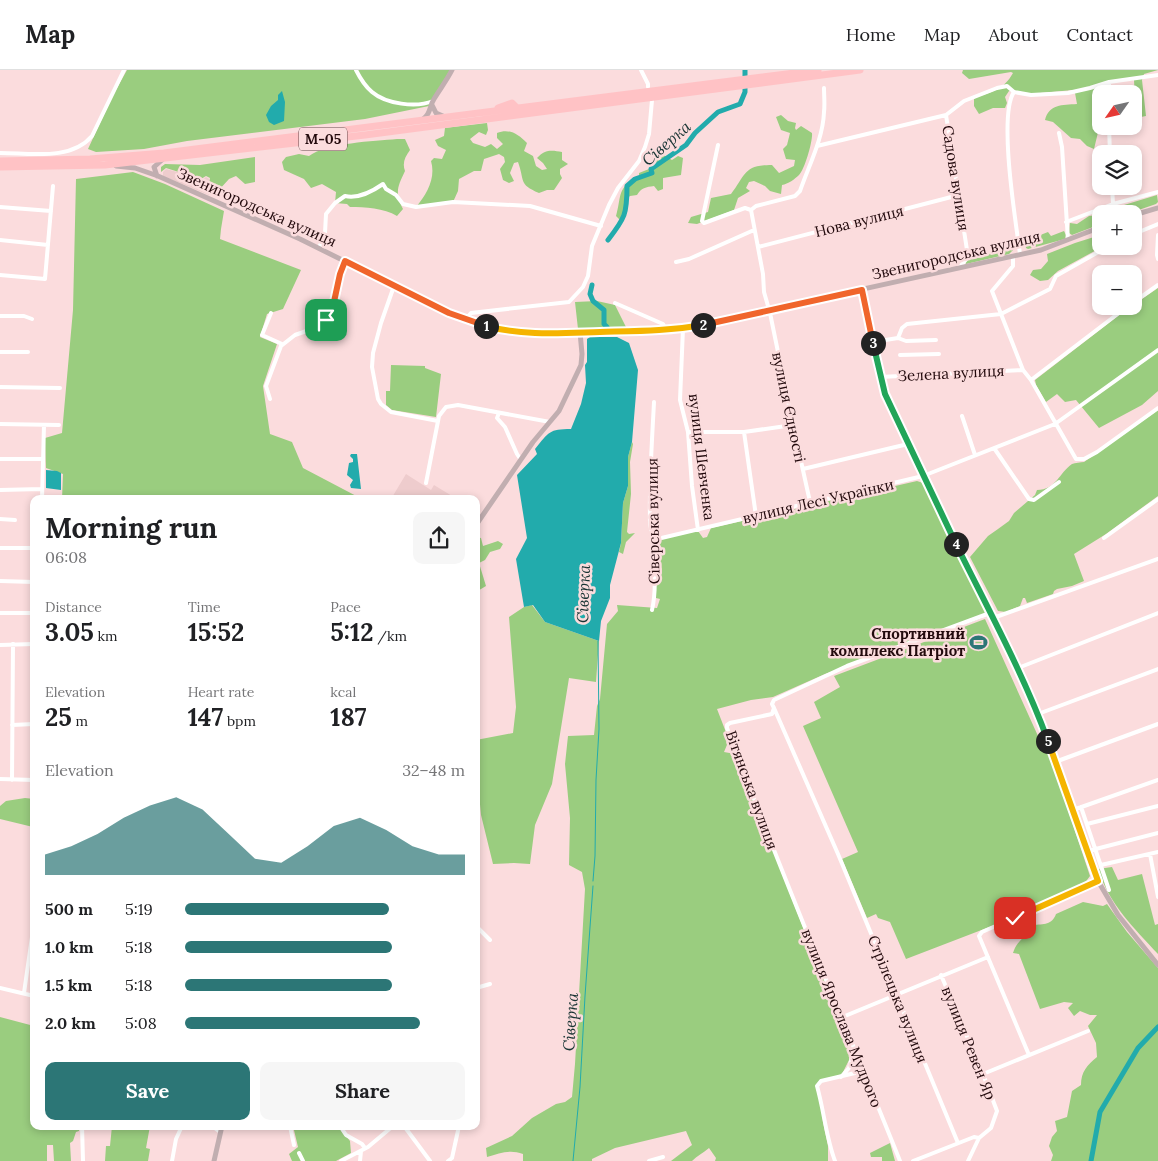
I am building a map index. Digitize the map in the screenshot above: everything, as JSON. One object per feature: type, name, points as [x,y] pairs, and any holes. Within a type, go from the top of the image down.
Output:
[{"type":"highway","name":"М-05","points":[[758,80],[818,70]]},
{"type":"highway","name":"М-05","points":[[0,167],[105,165],[733,83],[860,70]]},
{"type":"highway","name":"М-05","points":[[0,161],[117,158],[422,120],[512,114],[516,112],[517,108],[650,94]]},
{"type":"street","points":[[0,153],[48,154],[65,152],[86,144],[92,136],[124,70]]},
{"type":"street","points":[[356,70],[361,80],[373,93],[385,99],[407,104],[432,103]]},
{"type":"street","points":[[422,120],[427,116],[432,103],[452,70]]},
{"type":"street","points":[[466,320],[471,313],[569,302],[586,282],[592,246],[600,226],[618,188],[639,161],[649,134],[650,94],[648,84],[641,70]]},
{"type":"street","points":[[817,146],[946,115],[964,100],[997,88],[1007,86],[1014,92],[1031,95],[1068,93],[1109,82],[1158,75]]},
{"type":"street","points":[[751,210],[756,206],[798,194],[817,146],[824,113],[824,88]]},
{"type":"street","points":[[1014,92],[1009,100],[1006,137],[1020,254]]},
{"type":"street","points":[[432,103],[436,114],[449,117]]},
{"type":"street","name":"Садова вулиця","points":[[946,115],[968,257],[959,268]]},
{"type":"street","points":[[1059,133],[1062,150],[1068,240]]},
{"type":"street","points":[[718,145],[702,221],[704,222],[745,208],[751,210]]},
{"type":"street","points":[[158,176],[154,171],[154,167],[163,158]]},
{"type":"street","name":"Звенигородська вулиця","points":[[105,165],[135,168],[158,176],[319,248],[466,320],[497,329],[517,332],[666,330],[683,328],[769,311],[1041,250],[1092,230]]},
{"type":"street","points":[[319,248],[325,233],[326,214],[329,209],[345,196],[350,197],[368,193],[383,184],[403,204],[416,207],[454,202],[530,206],[600,226]]},
{"type":"street","points":[[0,275],[45,279],[54,186]]},
{"type":"street","points":[[1066,222],[1113,204],[1158,192]]},
{"type":"street","name":"Нова вулиця","points":[[758,247],[959,195]]},
{"type":"street","points":[[1112,195],[1113,204]]},
{"type":"street","points":[[0,208],[51,211]]},
{"type":"street","points":[[1142,213],[1158,208]]},
{"type":"street","points":[[751,210],[763,274],[764,292],[769,311]]},
{"type":"street","points":[[1142,231],[1158,224]]},
{"type":"street","points":[[676,262],[689,260],[754,230]]},
{"type":"street","points":[[1158,235],[1158,259]]},
{"type":"street","points":[[0,240],[48,245]]},
{"type":"street","points":[[898,338],[902,328],[907,324],[1001,314],[1050,289],[1056,276],[1093,255]]},
{"type":"street","name":"Зелена вулиця","points":[[1013,256],[1013,266],[992,291],[1023,370],[1031,380],[1076,458],[1084,460],[1158,408]]},
{"type":"street","name":"Звенигородська вулиця","points":[[282,344],[295,335],[315,328],[328,318],[332,311],[340,274],[345,261]]},
{"type":"street","points":[[1142,296],[1158,285]]},
{"type":"street","points":[[394,286],[381,322],[373,353],[372,367],[378,399],[391,412],[438,421]]},
{"type":"street","points":[[862,290],[885,394],[923,476],[1018,668],[1038,714],[1098,881],[1118,914],[1158,964]]},
{"type":"street","points":[[614,303],[663,324],[666,330]]},
{"type":"street","name":"вулиця Єдності","points":[[769,311],[810,502]]},
{"type":"street","points":[[270,399],[266,386],[282,344],[262,335],[271,313]]},
{"type":"street","points":[[1031,380],[1116,315]]},
{"type":"street","points":[[0,316],[24,316],[32,319]]},
{"type":"street","name":"вулиця Шевченка","points":[[683,328],[680,400],[688,432],[692,486],[698,530]]},
{"type":"street","points":[[480,519],[521,460],[559,411],[579,370],[582,354],[580,332]]},
{"type":"street","points":[[873,342],[898,338],[906,341],[936,340]]},
{"type":"street","name":"вулиця Лесі Українки","points":[[653,540],[923,476],[1055,424],[1158,350]]},
{"type":"street","points":[[0,352],[28,352]]},
{"type":"street","points":[[900,356],[940,354]]},
{"type":"street","name":"Зелена вулиця","points":[[880,377],[1023,370]]},
{"type":"street","points":[[0,387],[60,388]]},
{"type":"street","name":"Сіверська вулиця","points":[[652,610],[654,602],[654,570],[653,540],[650,524],[650,489],[654,402]]},
{"type":"street","points":[[426,483],[438,421],[442,410],[452,405],[550,422]]},
{"type":"street","points":[[499,413],[497,418],[505,427],[521,460]]},
{"type":"street","points":[[962,416],[975,455]]},
{"type":"street","points":[[0,424],[59,425]]},
{"type":"street","points":[[42,495],[44,425]]},
{"type":"street","points":[[688,432],[744,432],[793,425]]},
{"type":"street","points":[[744,432],[756,516]]},
{"type":"street","points":[[803,469],[908,444]]},
{"type":"street","points":[[994,448],[1029,499],[1034,500],[1059,482]]},
{"type":"street","points":[[0,459],[42,459]]},
{"type":"street","points":[[0,490],[42,489]]},
{"type":"street","points":[[1104,538],[1158,499]]},
{"type":"street","points":[[0,519],[16,520]]},
{"type":"street","points":[[0,548],[30,548]]},
{"type":"street","points":[[992,616],[1158,559]]},
{"type":"street","points":[[0,581],[30,582]]},
{"type":"street","points":[[0,613],[30,613]]},
{"type":"street","points":[[1018,668],[1158,613]]},
{"type":"street","name":"Вітянська вулиця","points":[[783,875],[727,725],[772,714],[774,700],[848,666],[992,616]]},
{"type":"street","points":[[12,780],[13,644]]},
{"type":"street","points":[[0,645],[30,644]]},
{"type":"street","points":[[1038,714],[1158,668]]},
{"type":"street","name":"Стрілецька вулиця","points":[[774,708],[838,854],[958,1143]]},
{"type":"street","points":[[12,725],[30,724]]},
{"type":"street","points":[[1056,762],[1158,724]]},
{"type":"street","points":[[0,779],[30,780]]},
{"type":"street","points":[[1073,810],[1158,780]]},
{"type":"street","points":[[1087,824],[1158,806]]},
{"type":"street","points":[[1081,807],[1109,890]]},
{"type":"street","points":[[1088,851],[1158,833]]},
{"type":"street","points":[[1100,865],[1158,852]]},
{"type":"street","points":[[1150,854],[1158,897]]},
{"type":"street","name":"вулиця Ярослава Мудрого","points":[[783,875],[900,1161]]},
{"type":"street","points":[[1029,1055],[979,936],[982,932],[1098,881]]},
{"type":"street","points":[[480,930],[490,940]]},
{"type":"street","points":[[24,993],[30,951]]},
{"type":"street","points":[[840,1018],[988,957]]},
{"type":"street","name":"вулиця Ревен Яр","points":[[941,976],[997,1111],[991,1128],[979,1138],[968,1161]]},
{"type":"street","points":[[480,987],[490,984]]},
{"type":"street","points":[[0,988],[30,995]]},
{"type":"street","points":[[983,1074],[1088,1031]]},
{"type":"street","points":[[841,1076],[849,1068],[854,1051]]},
{"type":"street","points":[[835,1161],[817,1086],[821,1080],[855,1073]]},
{"type":"street","points":[[82,1130],[83,1161]]},
{"type":"street","points":[[172,1161],[176,1139],[180,1130]]},
{"type":"street","points":[[214,1161],[221,1130]]},
{"type":"street","points":[[291,1130],[294,1145]]},
{"type":"street","points":[[343,1130],[346,1135],[362,1144],[363,1150],[360,1161]]},
{"type":"street","points":[[341,1161],[363,1150],[388,1130]]},
{"type":"street","points":[[407,1130],[430,1161]]},
{"type":"street","points":[[448,1161],[452,1158],[458,1130]]},
{"type":"street","points":[[913,1161],[974,1137],[979,1138]]},
{"type":"street","points":[[299,1153],[303,1161]]},
{"type":"street","points":[[649,1161],[663,1157]]},
{"type":"shaded area","points":[[166,169],[181,173],[181,176],[200,182],[206,177],[209,179],[208,185],[211,187],[209,195],[163,176],[163,172]]},
{"type":"shaded area","points":[[406,474],[431,490],[434,485],[450,495],[393,495]]},
{"type":"green space","points":[[127,70],[450,70],[429,106],[365,119],[187,141],[144,149],[96,152],[88,149]]},
{"type":"green space","points":[[963,70],[1158,70],[1144,74],[1142,80],[1146,116],[1142,117],[1142,85],[1134,85],[1134,80],[1092,85],[1092,135],[1097,135],[1095,145],[1092,145],[1092,148],[1080,139],[1071,138],[1053,122],[1045,120],[1050,111],[1057,106],[1077,104],[1073,90],[1030,94],[1009,91],[1005,97],[1007,103],[1005,108],[993,108],[979,114],[974,106],[974,99],[1002,86],[1013,73],[969,79],[962,73]]},
{"type":"green space","points":[[781,115],[788,121],[796,123],[796,130],[801,126],[812,133],[804,167],[799,175],[787,184],[782,185],[781,194],[770,191],[765,186],[754,181],[749,182],[746,188],[750,191],[738,198],[734,210],[697,224],[688,223],[691,217],[708,212],[711,198],[731,194],[750,169],[763,165],[772,165],[779,173],[794,166],[795,160],[786,159],[783,149],[787,145],[790,133],[781,130],[776,117]]},
{"type":"green space","points":[[487,123],[488,130],[486,135],[479,132],[470,139],[473,143],[485,147],[491,144],[497,149],[503,144],[497,138],[497,133],[505,131],[513,133],[527,143],[524,151],[533,156],[536,166],[542,170],[547,169],[537,158],[540,155],[549,151],[562,152],[562,160],[568,164],[560,169],[562,178],[554,190],[539,193],[528,187],[523,181],[518,162],[514,163],[510,173],[514,181],[509,183],[503,180],[500,169],[505,162],[504,157],[499,154],[484,159],[481,171],[474,171],[459,179],[458,191],[453,202],[416,207],[430,186],[432,174],[431,161],[434,158],[442,159],[446,150],[438,146],[435,140],[444,136],[445,128]]},
{"type":"green space","points":[[405,139],[410,150],[404,160],[405,171],[398,190],[403,209],[397,216],[380,210],[350,207],[347,204],[335,203],[336,192],[322,184],[311,188],[304,179],[284,170],[282,162],[286,157],[299,154],[309,156],[339,145]]},
{"type":"green space","points":[[660,153],[672,160],[678,156],[683,158],[681,175],[663,178],[663,189],[658,191],[654,186],[649,187],[642,189],[637,195],[630,196],[625,200],[620,220],[616,216],[623,189],[639,176],[639,173],[649,169],[656,156]]},
{"type":"green space","points":[[255,157],[255,182],[245,184],[236,176],[229,179],[218,191],[210,191],[212,186],[209,184],[210,178],[206,176],[201,179],[166,168],[161,172],[161,167],[165,164],[200,165]]},
{"type":"green space","points":[[133,172],[165,184],[224,211],[220,239],[301,270],[283,309],[267,314],[260,337],[277,344],[263,386],[270,434],[292,442],[303,468],[354,495],[62,495],[63,474],[46,468],[45,438],[62,433],[73,310],[76,179]]},
{"type":"green space","points":[[1157,195],[1158,202],[1156,204],[1142,209],[1142,205],[1124,205]]},
{"type":"green space","points":[[1092,216],[1092,227],[1072,235],[1069,233],[1070,223],[1077,224]]},
{"type":"green space","points":[[1064,231],[1065,239],[1026,248],[1025,241],[1048,232],[1051,236]]},
{"type":"green space","points":[[1092,238],[1092,252],[1058,271],[1048,280],[1040,281],[1030,275],[1033,270],[1041,269],[1048,261],[1047,254]]},
{"type":"green space","points":[[1013,247],[1014,249],[1009,254],[966,264],[965,262],[972,256],[980,253],[989,254]]},
{"type":"green space","points":[[1158,288],[1158,391],[1142,405],[1099,428],[1076,400],[1065,402],[1057,394],[1046,402],[1035,380],[1119,315],[1142,315],[1142,299]]},
{"type":"green space","points":[[597,301],[615,305],[628,331],[578,329],[575,302]]},
{"type":"green space","points":[[391,365],[425,366],[425,368],[441,374],[436,417],[392,410],[386,405],[386,391],[390,391]]},
{"type":"green space","points":[[1158,410],[1158,496],[1106,534],[1074,554],[1084,581],[1057,589],[1053,594],[1027,603],[1025,598],[1023,598],[1020,606],[1006,612],[998,611],[970,557],[988,536],[1009,521],[1014,513],[1035,495],[1037,490],[1049,487],[1072,464],[1084,462]]},
{"type":"green space","points":[[632,442],[630,462],[631,494],[627,532],[629,534],[635,533],[626,542],[623,554],[619,552],[623,503],[628,486],[628,457]]},
{"type":"green space","points":[[917,481],[923,483],[986,612],[982,618],[825,674],[773,697],[751,700],[717,709],[729,740],[724,752],[735,754],[849,1049],[849,1060],[842,1074],[818,1083],[828,1146],[828,1161],[715,1161],[716,1158],[709,1148],[692,1161],[671,1161],[692,1145],[686,1131],[615,1148],[592,1159],[592,1161],[523,1161],[523,1154],[514,1152],[505,1152],[487,1157],[486,1148],[512,1136],[532,1118],[572,1097],[585,889],[582,872],[569,865],[570,818],[565,764],[568,736],[594,735],[597,706],[600,699],[607,624],[618,611],[617,605],[657,608],[660,599],[656,598],[654,546],[657,539],[698,531],[703,538],[707,537],[711,528]]},
{"type":"green space","points":[[480,538],[483,546],[498,541],[503,544],[500,549],[490,552],[485,560],[480,562]]},
{"type":"green space","points":[[480,566],[486,586],[480,590]]},
{"type":"green space","points":[[532,605],[545,622],[599,641],[596,682],[569,678],[552,784],[535,825],[530,864],[493,864],[481,815],[480,739],[513,733],[516,707],[509,617],[524,607]]},
{"type":"green space","points":[[985,619],[1043,747],[1046,744],[1090,876],[1081,888],[1052,903],[906,959],[890,922],[878,918],[876,914],[867,918],[842,859],[858,852],[803,726],[821,718],[814,702],[840,687],[834,676]]},
{"type":"green space","points":[[30,799],[30,826],[0,819],[0,806],[6,801]]},
{"type":"green space","points":[[1112,867],[1118,880],[1142,874],[1155,925],[1158,924],[1158,954],[1123,915],[1103,882],[1098,869]]},
{"type":"green space","points":[[1083,902],[1103,906],[1107,904],[1127,932],[1158,968],[1158,1161],[1051,1161],[1053,1155],[1049,1146],[1052,1137],[1057,1131],[1055,1121],[1067,1117],[1072,1091],[1081,1085],[1085,1069],[1097,1057],[1096,1043],[1088,1026],[1097,1015],[1090,1015],[1080,1011],[1074,1016],[1068,1008],[1073,1003],[1064,1002],[1040,1009],[1019,954],[1013,953],[1017,944],[1033,925],[1050,922],[1056,914]]},
{"type":"green space","points":[[0,1017],[30,1025],[30,1130],[79,1131],[76,1132],[73,1141],[70,1143],[71,1161],[54,1161],[53,1145],[47,1145],[47,1161],[0,1161]]},
{"type":"green space","points":[[112,1130],[149,1130],[146,1148],[150,1149],[148,1161],[105,1161],[106,1146],[110,1146]]},
{"type":"green space","points":[[294,1130],[341,1130],[350,1141],[351,1153],[336,1161],[292,1161],[289,1154],[298,1147]]},
{"type":"green space","points":[[890,1143],[895,1161],[882,1161],[882,1157],[871,1157],[870,1153]]},
{"type":"water","points":[[282,91],[285,102],[284,121],[274,125],[269,122],[266,115],[271,106],[278,100],[278,95]]},
{"type":"water","points":[[590,337],[617,337],[629,343],[638,370],[632,442],[628,457],[628,486],[623,503],[621,543],[610,585],[610,598],[601,621],[599,641],[545,622],[533,605],[524,607],[516,559],[527,538],[517,475],[537,454],[535,449],[547,435],[558,430],[571,429],[581,404],[586,383],[587,339]]},
{"type":"water","points":[[351,454],[357,454],[361,489],[351,488],[350,485],[353,480],[347,475],[349,463],[353,462]]},
{"type":"water","points":[[46,470],[61,473],[61,490],[46,488]]},
{"type":"waterway","name":"Сіверка","points":[[608,240],[624,215],[627,186],[635,179],[652,173],[651,169],[686,145],[695,133],[718,112],[740,104],[745,92],[745,70]]},
{"type":"waterway","name":"Сіверка","points":[[592,285],[590,294],[593,301],[604,310],[604,324],[607,327]]},
{"type":"waterway","name":"Сіверка","points":[[593,881],[599,729],[598,641]]},
{"type":"waterway","name":"Сіверка","points":[[573,1161],[580,1087],[593,886]]},
{"type":"waterway","points":[[1091,1161],[1100,1112],[1138,1048],[1158,1027]]},
{"type":"place","name":"Спортивний комплекс Патріот","points":[[979,642]]},
{"type":"route","points":[[326,320],[332,311],[336,288],[345,261],[466,320],[497,329],[527,333],[652,331],[683,328],[862,290],[882,387],[1030,695],[1098,881],[1015,918]]}]
